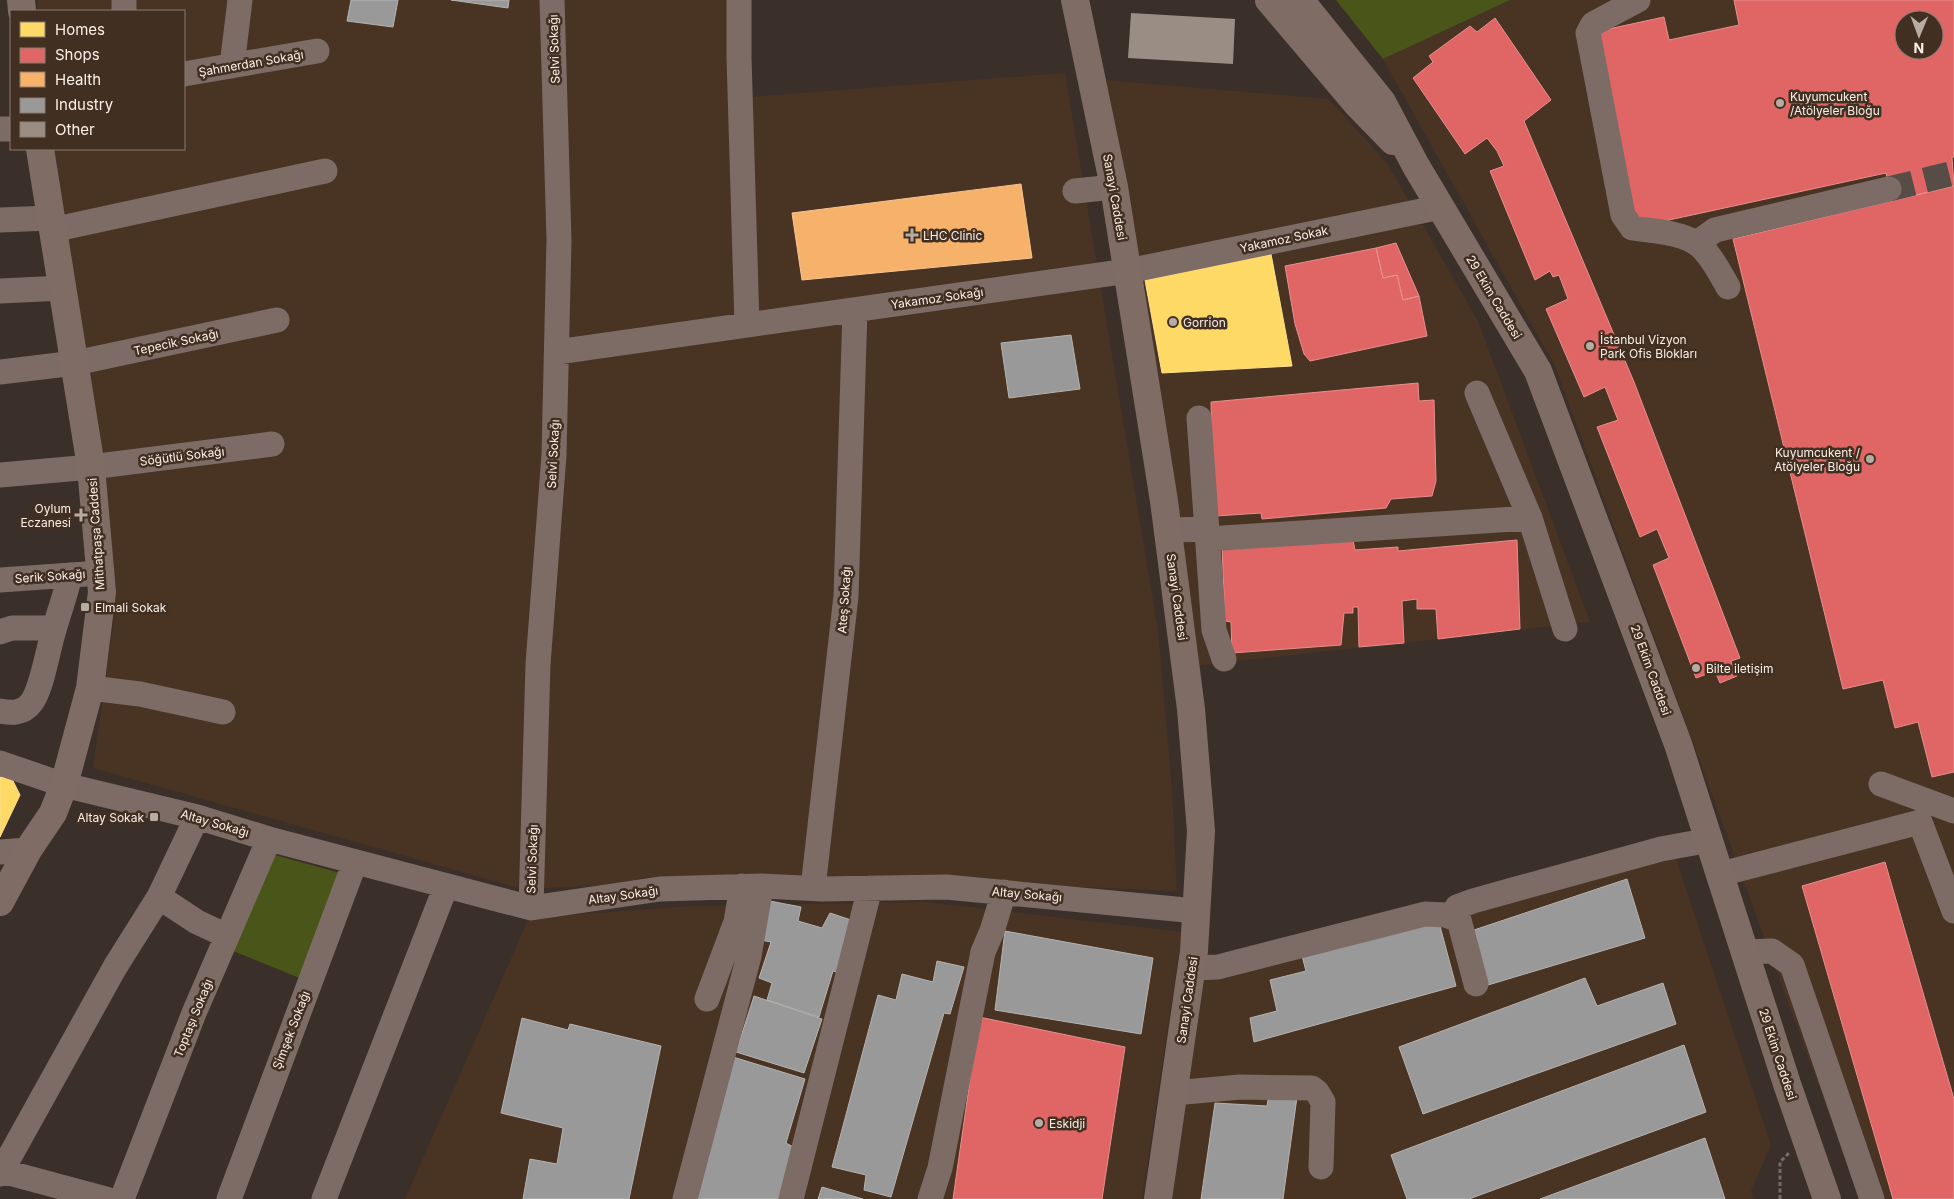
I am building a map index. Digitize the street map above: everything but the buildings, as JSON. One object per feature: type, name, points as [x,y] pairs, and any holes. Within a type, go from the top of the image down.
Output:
[{"type":"main road","name":"Sanayi Caddesi","points":[[1075,0],[1114,187],[1168,530],[1191,709],[1201,831],[1192,968],[1158,1199]]},
{"type":"main road","name":"29 Ekim Caddesi","points":[[1270,0],[1357,104],[1416,166]]},
{"type":"main road","name":"29 Ekim Caddesi","points":[[1300,0],[1382,102],[1416,166],[1538,371],[1674,734],[1721,874],[1787,1084],[1827,1199]]},
{"type":"main road","name":"Mithatpaşa Caddesi","points":[[0,902],[28,850],[53,814],[64,785],[90,688],[102,592],[91,467],[40,150]]},
{"type":"street","points":[[232,66],[240,0]]},
{"type":"street","name":"Selvi Sokağı","points":[[531,908],[538,664],[554,455],[557,352],[559,240],[552,0]]},
{"type":"street","points":[[739,0],[738,57],[747,325]]},
{"type":"street","points":[[1638,0],[1593,24],[1588,33],[1623,215],[1632,228],[1678,236],[1697,243],[1716,264],[1728,287]]},
{"type":"street","name":"Şahmerdan Sokağı","points":[[185,74],[318,51]]},
{"type":"street","points":[[0,220],[51,224],[325,170]]},
{"type":"street","points":[[1075,191],[1114,187]]},
{"type":"street","points":[[1697,243],[1715,230],[1889,189]]},
{"type":"street","name":"Yakamoz Sokak","points":[[1128,271],[1441,207]]},
{"type":"street","name":"Yakamoz Sokağı","points":[[557,352],[1128,271]]},
{"type":"street","points":[[0,291],[63,288]]},
{"type":"street","name":"Ateş Sokağı","points":[[813,888],[846,596],[855,310]]},
{"type":"street","name":"Tepecik Sokağı","points":[[0,372],[75,363],[277,320]]},
{"type":"street","points":[[1477,393],[1530,518],[1565,629]]},
{"type":"street","points":[[1199,418],[1214,630],[1224,660]]},
{"type":"street","name":"Söğütlü Sokağı","points":[[0,476],[91,467],[272,444]]},
{"type":"street","points":[[1168,530],[1207,534],[1530,518]]},
{"type":"street","name":"Serik Sokağı","points":[[0,580],[101,573]]},
{"type":"street","points":[[0,711],[19,712],[30,705],[37,694],[70,575]]},
{"type":"street","points":[[0,632],[12,628],[54,628]]},
{"type":"street","points":[[90,688],[140,694],[223,712]]},
{"type":"street","name":"Altay Sokağı","points":[[0,763],[64,785],[197,818],[269,839],[531,908],[660,889],[751,886],[813,888],[946,887],[1196,911]]},
{"type":"street","points":[[1881,784],[1954,811]]},
{"type":"street","points":[[106,1199],[1,1173],[115,967],[159,897],[197,818]]},
{"type":"street","points":[[1721,874],[1920,822],[1954,911]]},
{"type":"street","name":"Toptaşı Sokağı","points":[[122,1199],[194,1013],[269,839]]},
{"type":"street","points":[[1452,917],[1457,907],[1473,901],[1661,849],[1710,840]]},
{"type":"street","points":[[0,852],[28,850]]},
{"type":"street","name":"Şimşek Sokağı","points":[[229,1199],[355,862]]},
{"type":"street","points":[[324,1199],[446,886]]},
{"type":"street","points":[[707,999],[751,886]]},
{"type":"street","points":[[685,1199],[749,956],[751,886]]},
{"type":"street","points":[[791,1199],[870,888]]},
{"type":"street","points":[[930,1199],[940,1168],[983,952],[992,932],[1004,892]]},
{"type":"street","points":[[159,897],[197,922],[227,936]]},
{"type":"street","points":[[1192,968],[1218,967],[1425,914],[1435,914],[1459,920],[1476,984]]},
{"type":"street","points":[[1746,952],[1772,951],[1792,965],[1872,1199]]},
{"type":"street","points":[[1174,1093],[1240,1087],[1312,1088],[1317,1092],[1322,1102],[1321,1168]]},
{"type":"path","points":[[1779,1179],[1780,1199]]},
{"type":"shaded area","points":[[38,0],[747,0],[750,97],[1065,73],[1158,630],[1172,789],[1177,891],[825,876],[522,889],[93,768],[115,612],[103,482],[52,150],[185,150],[185,10],[38,10]]},
{"type":"shaded area","points":[[1510,0],[1954,0],[1954,1199],[1860,1199],[1555,366],[1383,59]]},
{"type":"shaded area","points":[[1106,80],[1329,99],[1387,163],[1478,321],[1590,622],[1194,666]]},
{"type":"shaded area","points":[[1671,844],[1771,1145],[1751,1191],[1753,1199],[1172,1199],[1206,968]]},
{"type":"shaded area","points":[[927,902],[1182,932],[1142,1199],[405,1199],[529,918],[691,906]]},
{"type":"green space","points":[[1336,0],[1510,0],[1383,59]]},
{"type":"green space","points":[[275,855],[344,874],[302,979],[228,949]]},
{"type":"tunnel","points":[[1889,189],[1954,173]]},
{"type":"place","name":"Kuyumcukent /Atölyeler Bloğu","points":[[1780,103]]},
{"type":"place","name":"LHC Clinic","points":[[912,235]]},
{"type":"place","name":"Gorrion","points":[[1173,322]]},
{"type":"place","name":"İstanbul Vizyon Park Ofis Blokları","points":[[1590,346]]},
{"type":"place","name":"Kuyumcukent / Atölyeler Bloğu","points":[[1870,459]]},
{"type":"place","name":"Oylum Eczanesi","points":[[81,515]]},
{"type":"place","name":"Elmali Sokak","points":[[85,607]]},
{"type":"place","name":"Bilte iletişim","points":[[1696,668]]},
{"type":"place","name":"Altay Sokak","points":[[154,817]]},
{"type":"place","name":"Eskidji","points":[[1039,1123]]}]
